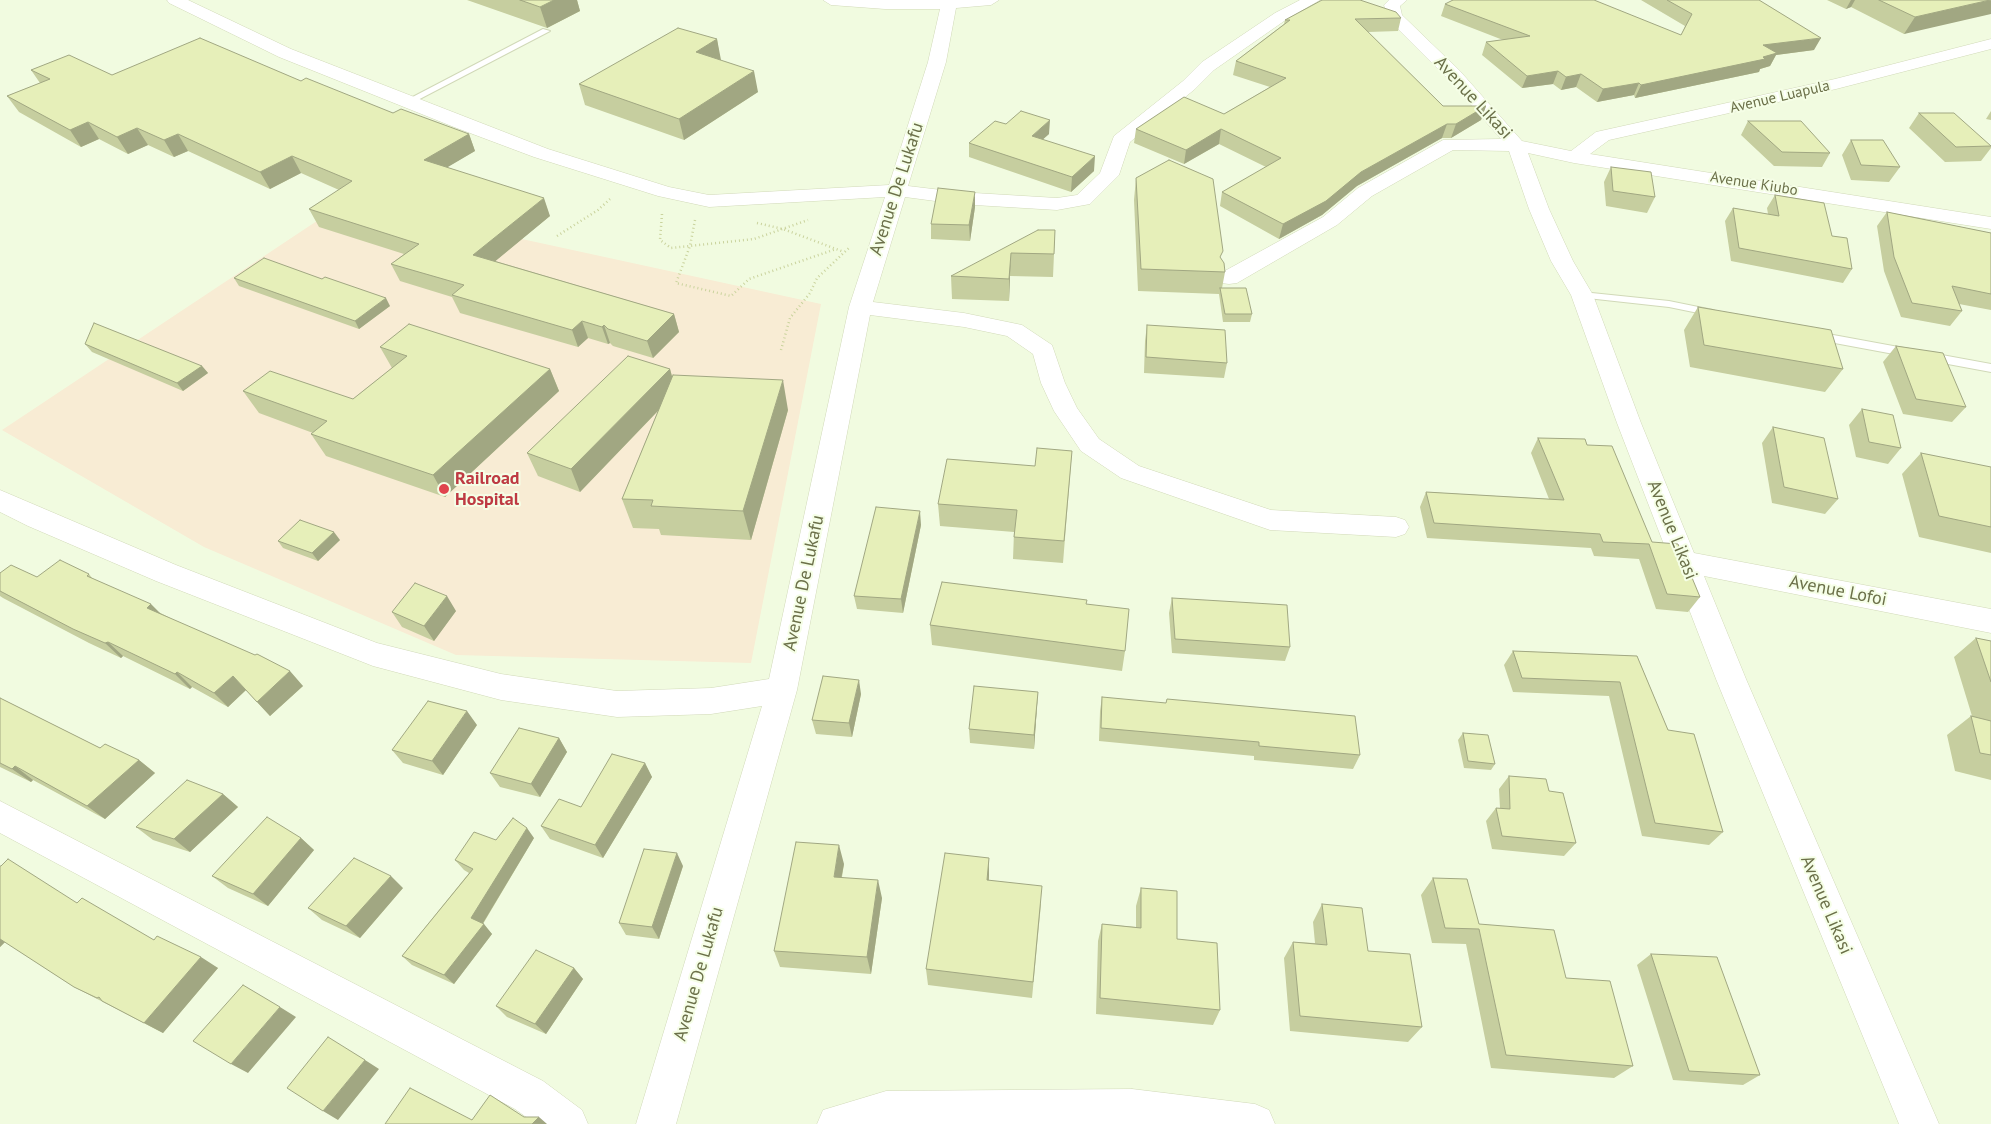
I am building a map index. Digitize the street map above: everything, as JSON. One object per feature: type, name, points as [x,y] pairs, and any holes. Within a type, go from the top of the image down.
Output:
[{"type":"street","points":[[175,0],[285,53],[541,153],[625,180],[709,201],[897,190],[958,198],[1047,204],[1083,200],[1109,175],[1121,140],[1189,85],[1208,66],[1281,16],[1312,0]]},
{"type":"street","points":[[831,0],[885,4],[949,4],[991,0]]},
{"type":"street","name":"Avenue Likasi","points":[[1392,2],[1394,16],[1454,75],[1516,145],[1539,209],[1562,261],[1582,295],[1629,423],[1686,562],[1731,679],[1919,1124]]},
{"type":"street","name":"Avenue De Lukafu","points":[[656,1124],[782,690],[860,306],[939,50],[949,4]]},
{"type":"street","name":"Avenue Luapula","points":[[1574,157],[1602,136],[1836,84],[1991,44]]},
{"type":"street","name":"Avenue Kiubo","points":[[1229,278],[1330,220],[1365,192],[1399,171],[1450,144],[1516,145],[1574,157],[1991,223]]},
{"type":"street","points":[[860,306],[964,320],[1014,330],[1044,350],[1053,383],[1066,411],[1090,444],[1130,472],[1270,520],[1396,527]]},
{"type":"street","points":[[0,500],[37,519],[166,573],[373,654],[501,687],[618,704],[711,701],[782,690]]},
{"type":"street","name":"Avenue Lofoi","points":[[1686,562],[1991,621]]},
{"type":"street","points":[[0,816],[529,1095],[568,1124]]},
{"type":"street","points":[[837,1124],[886,1111],[1122,1108],[1255,1124]]},
{"type":"lane","points":[[408,101],[546,31]]},
{"type":"lane","points":[[1582,295],[1669,304],[1727,316]]},
{"type":"lane","points":[[1808,334],[1991,368]]},
{"type":"path","points":[[696,216],[690,246],[676,283],[731,296],[748,279],[836,249]]},
{"type":"path","points":[[781,350],[790,318],[810,293],[816,278],[844,252],[886,219]]},
{"type":"path","points":[[756,222],[783,229],[844,252]]},
{"type":"shaded area","name":"Railroad Hospital","points":[[347,201],[821,304],[751,663],[456,655],[204,547],[2,430]]},
{"type":"building","points":[[520,0],[554,0],[540,7]]},
{"type":"building","points":[[1322,0],[1360,0],[1396,12],[1401,18],[1355,19],[1443,106],[1486,106],[1456,124],[1447,124],[1361,172],[1326,201],[1283,224],[1222,192],[1281,158],[1221,129],[1186,150],[1136,129],[1184,97],[1224,114],[1286,78],[1236,61],[1290,20],[1285,20]]},
{"type":"building","points":[[1453,0],[1594,0],[1681,35],[1692,14],[1667,0],[1759,0],[1821,38],[1763,45],[1777,53],[1763,57],[1765,59],[1641,85],[1639,83],[1603,89],[1581,74],[1566,77],[1558,71],[1527,76],[1486,42],[1530,36],[1445,4]]},
{"type":"building","points":[[1879,0],[1990,0],[1915,17]]},
{"type":"building","points":[[678,28],[717,39],[696,52],[754,71],[679,119],[579,84]]},
{"type":"building","points":[[200,38],[301,81],[306,78],[393,113],[401,109],[469,134],[424,160],[544,198],[473,255],[674,314],[647,341],[608,329],[604,325],[602,327],[582,321],[572,330],[452,295],[464,285],[391,264],[419,244],[309,209],[352,181],[292,156],[260,172],[178,134],[164,140],[137,128],[117,137],[88,122],[70,130],[7,96],[50,79],[31,70],[69,55],[112,75]]},
{"type":"building","points":[[1021,111],[1050,120],[1032,136],[1095,156],[1072,177],[969,143],[995,121],[1006,124]]},
{"type":"building","points":[[1919,113],[1954,113],[1991,146],[1956,147]]},
{"type":"building","points":[[1748,121],[1801,121],[1830,153],[1782,152]]},
{"type":"building","points":[[1851,140],[1883,140],[1900,167],[1861,165]]},
{"type":"building","points":[[1169,160],[1213,179],[1223,251],[1220,257],[1224,263],[1225,272],[1141,269],[1136,178]]},
{"type":"building","points":[[1611,167],[1651,172],[1655,197],[1613,191]]},
{"type":"building","points":[[938,188],[975,192],[969,225],[931,224]]},
{"type":"building","points":[[1775,195],[1824,203],[1832,236],[1847,238],[1852,269],[1739,248],[1733,208],[1779,216]]},
{"type":"building","points":[[1887,212],[1991,233],[1991,294],[1952,286],[1962,311],[1912,303],[1894,257]]},
{"type":"building","points":[[1038,230],[1055,230],[1054,254],[1011,253],[1009,279],[951,276]]},
{"type":"building","points":[[264,258],[322,279],[325,277],[386,298],[355,321],[234,278]]},
{"type":"building","points":[[1220,288],[1246,288],[1252,314],[1225,314]]},
{"type":"building","points":[[1698,307],[1831,330],[1843,369],[1704,345]]},
{"type":"building","points":[[94,323],[202,366],[177,383],[85,344]]},
{"type":"building","points":[[409,324],[550,369],[433,475],[311,434],[327,421],[243,391],[270,371],[353,399],[407,356],[380,347]]},
{"type":"building","points":[[1147,325],[1225,330],[1227,363],[1146,357]]},
{"type":"building","points":[[1896,346],[1943,353],[1966,407],[1916,399]]},
{"type":"building","points":[[628,356],[670,369],[571,469],[527,453]]},
{"type":"building","points":[[673,375],[783,380],[743,511],[651,506],[653,500],[622,499]]},
{"type":"building","points":[[1862,409],[1893,415],[1901,448],[1869,442]]},
{"type":"building","points":[[1773,427],[1824,438],[1838,499],[1784,487]]},
{"type":"building","points":[[1538,438],[1585,439],[1587,445],[1612,446],[1652,542],[1678,544],[1700,597],[1667,594],[1649,544],[1603,542],[1600,534],[1434,523],[1426,492],[1564,500]]},
{"type":"building","points":[[1037,448],[1072,451],[1064,541],[1014,537],[1017,510],[938,504],[947,459],[1035,466]]},
{"type":"building","points":[[1921,453],[1991,467],[1991,527],[1939,516]]},
{"type":"building","points":[[876,507],[920,511],[901,599],[854,596]]},
{"type":"building","points":[[300,520],[334,532],[312,553],[278,541]]},
{"type":"building","points":[[60,560],[89,574],[87,576],[151,604],[147,608],[255,655],[257,654],[290,671],[257,702],[233,676],[214,693],[177,672],[175,674],[108,642],[105,643],[73,629],[0,591],[0,573],[11,565],[37,577]]},
{"type":"building","points":[[942,582],[1087,600],[1086,604],[1129,609],[1125,651],[930,625]]},
{"type":"building","points":[[415,583],[447,596],[424,626],[392,612]]},
{"type":"building","points":[[1172,598],[1287,605],[1290,647],[1175,639]]},
{"type":"building","points":[[1976,638],[1991,641],[1991,682]]},
{"type":"building","points":[[1513,651],[1637,656],[1668,730],[1694,734],[1723,832],[1655,823],[1620,682],[1522,678]]},
{"type":"building","points":[[823,676],[859,680],[849,723],[812,720]]},
{"type":"building","points":[[974,686],[1038,692],[1034,735],[969,729]]},
{"type":"building","points":[[1102,697],[1166,703],[1167,699],[1355,716],[1360,755],[1259,746],[1259,742],[1101,728]]},
{"type":"building","points":[[0,698],[100,748],[105,744],[139,760],[87,806],[15,766],[12,769],[0,763]]},
{"type":"building","points":[[428,701],[467,711],[432,761],[392,750]]},
{"type":"building","points":[[1971,716],[1991,721],[1991,755],[1980,753]]},
{"type":"building","points":[[519,728],[559,738],[531,784],[490,773]]},
{"type":"building","points":[[1463,733],[1488,735],[1495,764],[1468,761]]},
{"type":"building","points":[[612,754],[645,763],[595,845],[541,826],[559,799],[581,807]]},
{"type":"building","points":[[1509,776],[1546,779],[1549,791],[1563,793],[1576,843],[1502,836],[1496,808],[1510,809]]},
{"type":"building","points":[[187,780],[223,794],[174,839],[136,827]]},
{"type":"building","points":[[267,817],[301,838],[253,894],[212,876]]},
{"type":"building","points":[[513,818],[527,828],[471,918],[484,924],[444,975],[402,956],[473,869],[455,860],[474,832],[496,840]]},
{"type":"building","points":[[796,842],[839,845],[834,877],[878,880],[867,957],[774,951]]},
{"type":"building","points":[[644,849],[677,853],[652,927],[619,923]]},
{"type":"building","points":[[945,853],[989,858],[987,880],[1042,886],[1033,982],[926,969]]},
{"type":"building","points":[[354,858],[391,876],[346,926],[308,908]]},
{"type":"building","points":[[8,859],[77,903],[82,898],[154,940],[157,936],[201,957],[144,1023],[102,1001],[99,997],[97,998],[74,987],[0,939],[0,866]]},
{"type":"building","points":[[1433,878],[1467,879],[1479,924],[1554,930],[1566,978],[1610,981],[1633,1066],[1506,1055],[1479,929],[1445,928]]},
{"type":"building","points":[[1141,888],[1177,891],[1177,939],[1217,943],[1220,1010],[1100,998],[1102,924],[1141,928]]},
{"type":"building","points":[[1322,904],[1362,908],[1368,951],[1410,954],[1422,1027],[1300,1016],[1293,942],[1327,945]]},
{"type":"building","points":[[536,950],[574,968],[535,1024],[496,1006]]},
{"type":"building","points":[[1651,954],[1717,957],[1760,1075],[1689,1071]]},
{"type":"building","points":[[243,985],[280,1007],[231,1064],[193,1041]]},
{"type":"building","points":[[328,1037],[365,1060],[323,1111],[287,1088]]},
{"type":"building","points":[[410,1088],[472,1120],[490,1095],[524,1117],[539,1117],[532,1124],[385,1124]]},
{"type":"place","name":"Railroad Hospital","points":[[444,489]]}]
